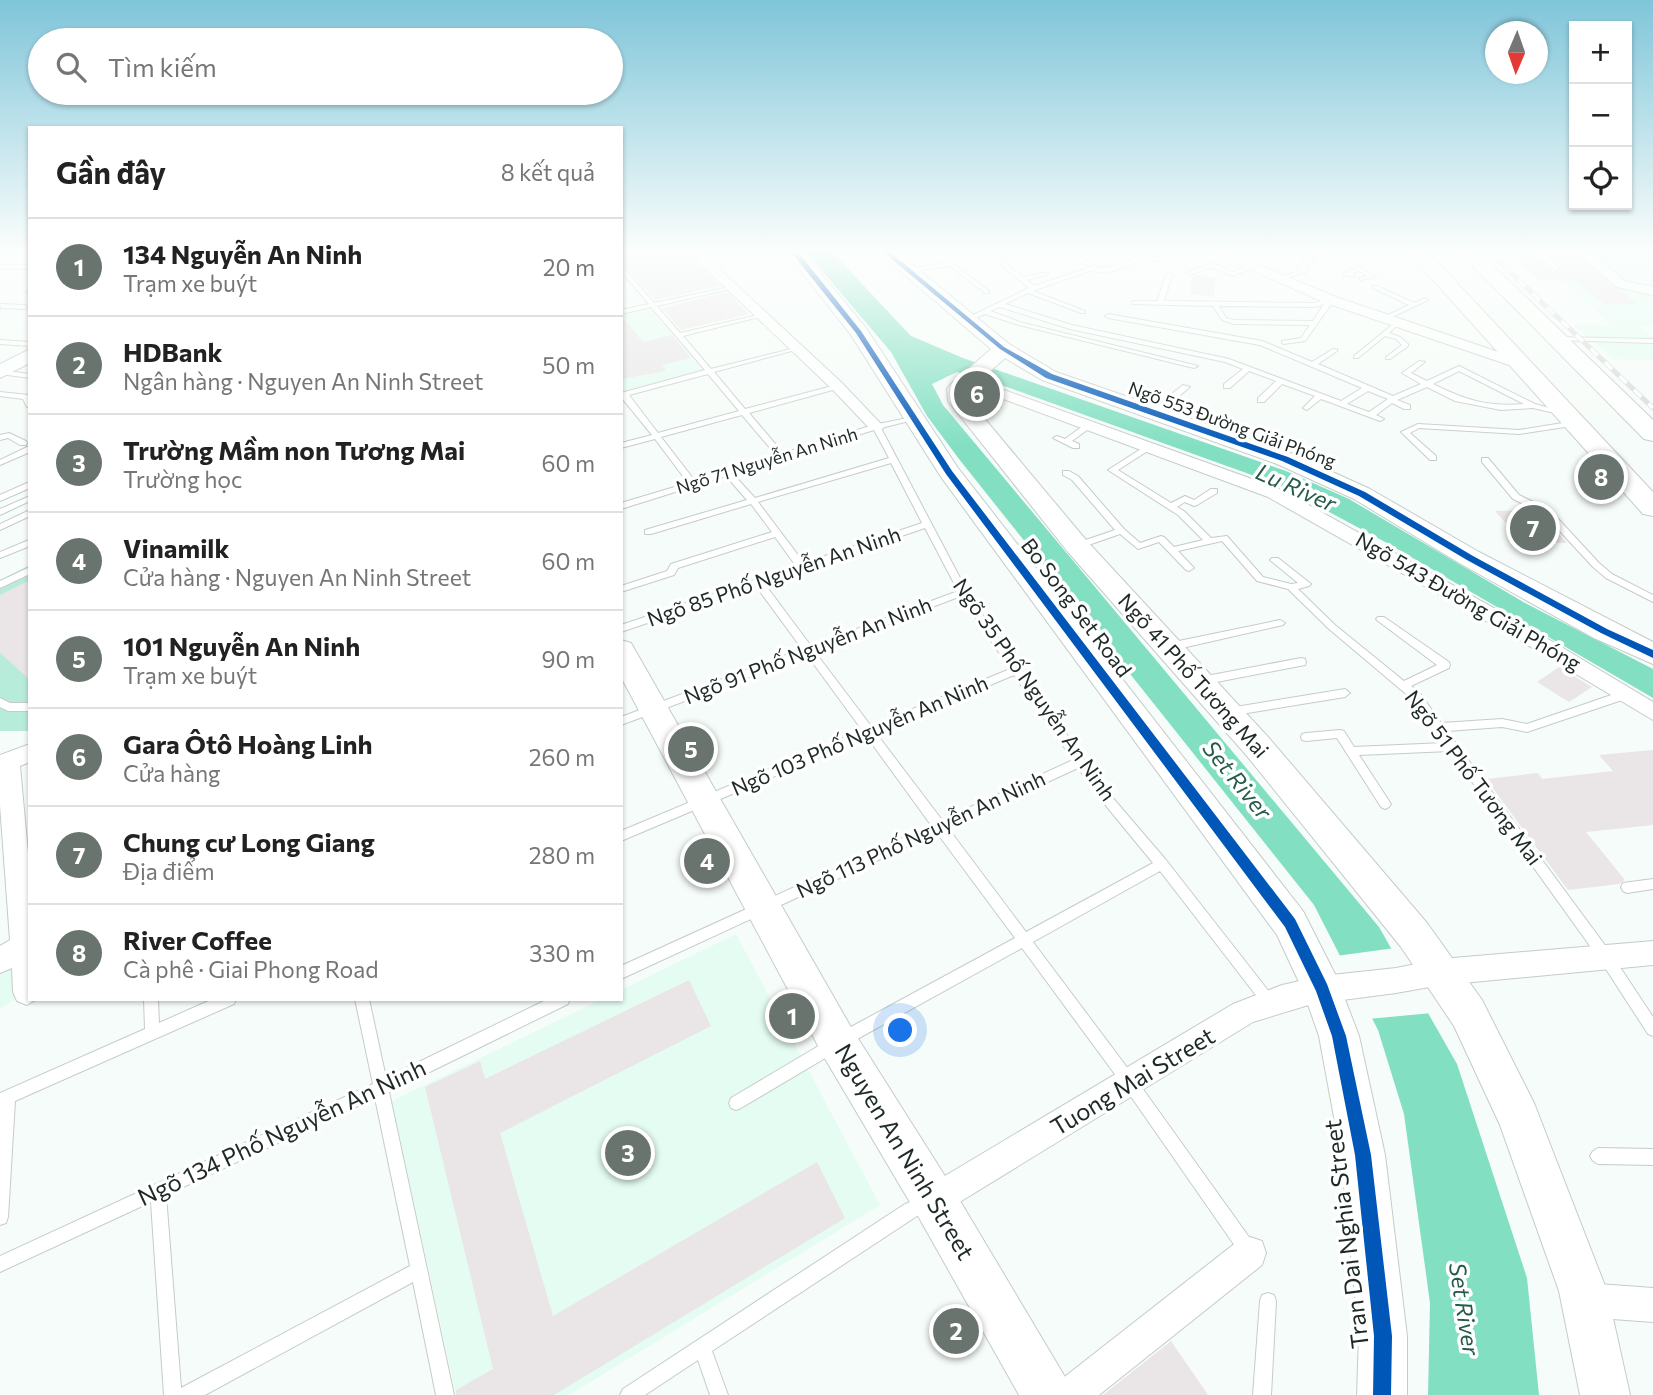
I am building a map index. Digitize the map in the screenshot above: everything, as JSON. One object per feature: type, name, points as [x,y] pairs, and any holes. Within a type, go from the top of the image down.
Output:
[{"type":"main road","points":[[1476,317],[1653,508]]},
{"type":"main road","points":[[1534,317],[1653,434]]},
{"type":"main road","points":[[1520,364],[1583,365]]},
{"type":"street","name":"Ngõ 35 Phố Nguyễn An Ninh","points":[[763,317],[837,386],[876,427]]},
{"type":"street","name":"Bo Song Set Road","points":[[847,317],[958,483],[1290,923],[1332,988]]},
{"type":"street","name":"Ngõ 553 Đường Giải Phóng","points":[[978,317],[997,355],[1284,459],[1362,494],[1470,558],[1604,631],[1653,654]]},
{"type":"street","points":[[1383,317],[1520,364]]},
{"type":"street","points":[[965,380],[997,355]]},
{"type":"street","points":[[0,372],[28,356]]},
{"type":"street","name":"Ngõ 543 Đường Giải Phóng","points":[[965,380],[1274,493],[1521,632],[1653,712]]},
{"type":"street","name":"Ngõ 41 Phố Tương Mai","points":[[965,380],[957,389],[959,401],[1077,546],[1226,712],[1346,853],[1431,974]]},
{"type":"street","name":"Nguyen An Ninh Street","points":[[623,658],[637,715],[705,802],[838,1043],[1048,1395]]},
{"type":"street","points":[[13,757],[8,836],[27,992]]},
{"type":"street","points":[[0,961],[23,946]]},
{"type":"street","points":[[1431,974],[1653,953]]},
{"type":"street","points":[[1431,974],[1468,1013],[1519,1118],[1585,1300],[1605,1395]]},
{"type":"street","name":"Tuong Mai Street","points":[[934,1200],[1243,1013],[1270,1002],[1332,988],[1431,974]]},
{"type":"street","name":"Tran Dai Nghia Street","points":[[1332,988],[1363,1155],[1383,1336],[1382,1395]]},
{"type":"street","points":[[1071,1395],[1250,1253]]},
{"type":"street","points":[[1585,1300],[1653,1305]]},
{"type":"lane","points":[[663,317],[781,456]]},
{"type":"lane","points":[[679,335],[752,317]]},
{"type":"lane","points":[[983,317],[1194,366]]},
{"type":"lane","points":[[1039,317],[1070,327],[1227,360],[1380,419]]},
{"type":"lane","points":[[1115,317],[1262,342],[1407,407]]},
{"type":"lane","points":[[1223,317],[1234,322],[1314,323]]},
{"type":"lane","points":[[1284,342],[1303,340],[1318,317]]},
{"type":"lane","points":[[1356,357],[1386,334],[1392,320],[1396,317]]},
{"type":"lane","points":[[1386,334],[1398,338],[1406,345],[1388,358]]},
{"type":"lane","points":[[1557,339],[1651,341]]},
{"type":"lane","points":[[0,342],[28,344]]},
{"type":"lane","points":[[623,395],[797,348]]},
{"type":"lane","points":[[1314,364],[1335,350]]},
{"type":"lane","points":[[1421,362],[1406,373],[1458,399],[1501,408],[1533,406]]},
{"type":"lane","points":[[1227,386],[1248,368]]},
{"type":"lane","points":[[1370,415],[1392,400],[1459,368],[1533,406],[1570,418]]},
{"type":"lane","points":[[0,372],[28,376]]},
{"type":"lane","points":[[1261,400],[1281,380]]},
{"type":"lane","points":[[623,445],[837,386]]},
{"type":"lane","points":[[1153,413],[1186,387]]},
{"type":"lane","points":[[1342,404],[1368,388]]},
{"type":"lane","points":[[0,394],[28,399]]},
{"type":"lane","points":[[1307,408],[1320,395]]},
{"type":"lane","points":[[623,396],[693,484]]},
{"type":"lane","points":[[1433,458],[1405,432],[1418,426],[1519,432],[1570,418]]},
{"type":"lane","name":"Ngõ 71 Nguyễn An Ninh","points":[[623,505],[876,427],[913,419]]},
{"type":"lane","points":[[1076,446],[1061,440],[1090,425]]},
{"type":"lane","name":"Ngõ 35 Phố Nguyễn An Ninh","points":[[876,427],[963,592],[1016,670],[1102,793],[1162,864],[1270,1002]]},
{"type":"lane","points":[[0,438],[9,435],[28,445],[0,463]]},
{"type":"lane","points":[[1150,447],[1112,470],[1171,506],[1209,541]]},
{"type":"lane","points":[[648,532],[892,460]]},
{"type":"lane","points":[[1485,460],[1516,497],[1547,512],[1595,565],[1609,576],[1653,599]]},
{"type":"lane","points":[[727,473],[754,502],[802,567]]},
{"type":"lane","points":[[1066,473],[1075,478],[1121,531],[1138,546],[1161,539],[1189,568]]},
{"type":"lane","points":[[0,498],[28,486]]},
{"type":"lane","points":[[1171,506],[1185,499],[1194,502],[1214,491]]},
{"type":"lane","points":[[0,512],[28,499]]},
{"type":"lane","points":[[0,527],[28,514]]},
{"type":"lane","name":"Ngõ 85 Phố Nguyễn An Ninh","points":[[623,628],[926,524]]},
{"type":"lane","points":[[1077,546],[1121,531]]},
{"type":"lane","points":[[623,588],[671,573],[674,566],[776,534]]},
{"type":"lane","name":"Ngõ 51 Phố Tương Mai","points":[[1209,541],[1224,538],[1260,579],[1291,587],[1332,627],[1416,696],[1605,956],[1653,1029]]},
{"type":"lane","points":[[1171,550],[1209,541]]},
{"type":"lane","points":[[0,555],[28,543]]},
{"type":"lane","points":[[1275,560],[1306,584],[1291,587]]},
{"type":"lane","points":[[0,585],[28,571]]},
{"type":"lane","points":[[758,582],[1130,1083],[1250,1253]]},
{"type":"lane","name":"Ngõ 91 Phố Nguyễn An Ninh","points":[[637,715],[963,592]]},
{"type":"lane","points":[[1381,619],[1445,665],[1403,686]]},
{"type":"lane","points":[[1167,648],[1280,623]]},
{"type":"lane","points":[[1198,682],[1301,662]]},
{"type":"lane","name":"Ngõ 103 Phố Nguyễn An Ninh","points":[[623,835],[1016,670]]},
{"type":"lane","points":[[1226,712],[1345,693]]},
{"type":"lane","points":[[1439,727],[1502,723],[1527,728],[1624,695]]},
{"type":"lane","points":[[0,702],[8,707],[28,707]]},
{"type":"lane","points":[[1306,737],[1340,734],[1385,804]]},
{"type":"lane","points":[[1350,751],[1454,747]]},
{"type":"lane","name":"Ngõ 113 Phố Nguyễn An Ninh","points":[[763,908],[1080,762]]},
{"type":"lane","points":[[736,1103],[838,1043],[1162,864]]},
{"type":"lane","points":[[1627,887],[1653,884]]},
{"type":"lane","points":[[623,972],[763,908]]},
{"type":"lane","points":[[151,1001],[152,1031]]},
{"type":"lane","points":[[0,1217],[4,1098],[224,1001]]},
{"type":"lane","points":[[362,1001],[445,1395]]},
{"type":"lane","name":"Ngõ 134 Phố Nguyễn An Ninh","points":[[0,1264],[381,1088],[559,1001]]},
{"type":"lane","points":[[1598,1157],[1653,1157]]},
{"type":"lane","points":[[158,1191],[173,1395]]},
{"type":"lane","points":[[629,1395],[911,1210],[934,1200]]},
{"type":"lane","points":[[187,1395],[419,1270]]},
{"type":"lane","points":[[1262,1395],[1268,1301]]},
{"type":"lane","points":[[702,1347],[719,1395]]},
{"type":"shaded area","points":[[623,317],[657,317],[705,372],[623,392]]},
{"type":"shaded area","points":[[1603,317],[1653,317],[1653,326],[1639,326],[1653,337],[1653,360],[1613,359],[1574,325],[1612,325]]},
{"type":"shaded area","points":[[28,566],[28,731],[0,731],[0,580]]},
{"type":"shaded area","points":[[736,934],[880,1205],[569,1395],[456,1395],[392,1101],[598,1001],[623,1001],[623,989]]},
{"type":"shaded area","points":[[19,953],[21,995],[0,1009],[0,965]]},
{"type":"water","points":[[861,317],[893,317],[911,336],[963,358],[1286,471],[1349,499],[1525,603],[1653,669],[1653,698],[1387,543],[1277,484],[993,382],[957,372],[932,384],[943,405],[1379,927],[1457,1064],[1527,1278],[1539,1395],[1428,1395],[1430,1303],[1404,1114],[1378,1030],[1314,905],[959,459],[927,416],[891,352]]},
{"type":"pier","points":[[1395,948],[1432,1013],[1368,1019],[1336,956]]},
{"type":"building","points":[[670,317],[736,317],[681,330]]},
{"type":"building","points":[[623,318],[643,342],[672,335],[691,358],[662,365],[666,371],[623,379]]},
{"type":"building","points":[[1531,510],[1542,516],[1567,543],[1531,543],[1524,534],[1515,534],[1495,511]]},
{"type":"building","points":[[28,581],[28,678],[0,653],[0,595]]},
{"type":"building","points":[[1559,667],[1592,687],[1569,702],[1537,682]]},
{"type":"building","points":[[1653,750],[1653,825],[1586,832],[1625,880],[1619,884],[1568,890],[1486,779],[1538,773],[1542,779],[1613,771],[1599,755]]},
{"type":"building","points":[[689,980],[711,1026],[500,1133],[553,1316],[817,1162],[845,1218],[554,1395],[456,1395],[456,1390],[493,1369],[425,1087],[480,1061],[485,1079]]},
{"type":"building","points":[[1171,1341],[1208,1395],[1103,1395]]},
{"type":"railway","points":[[1557,317],[1653,408]]},
{"type":"cycle path","points":[[847,317],[949,472],[1290,923],[1322,989],[1339,1036],[1363,1155],[1383,1336],[1382,1395]]},
{"type":"cycle path","points":[[965,317],[1002,348],[1049,376],[1285,459],[1362,494],[1470,558],[1604,631],[1653,654]]},
{"type":"place","name":"Gara Ôtô Hoàng Linh","points":[[977,394]]},
{"type":"place","name":"River Coffee","points":[[1601,477]]},
{"type":"place","name":"Chung cư Long Giang","points":[[1533,528]]},
{"type":"place","name":"101 Nguyễn An Ninh","points":[[691,749]]},
{"type":"place","name":"Vinamilk","points":[[707,861]]},
{"type":"place","name":"134 Nguyễn An Ninh","points":[[792,1016]]},
{"type":"place","name":"Trường Mầm non Tương Mai","points":[[628,1153]]},
{"type":"place","name":"HDBank","points":[[956,1331]]},
{"type":"water label","name":"Lu River","points":[[1296,488]]},
{"type":"water label","name":"Set River","points":[[1237,780]]},
{"type":"water label","name":"Set River","points":[[1464,1309]]}]
